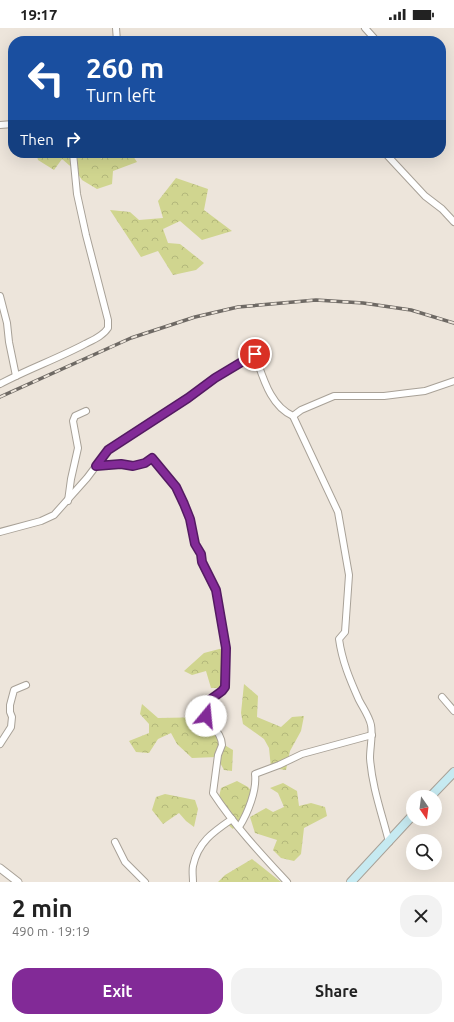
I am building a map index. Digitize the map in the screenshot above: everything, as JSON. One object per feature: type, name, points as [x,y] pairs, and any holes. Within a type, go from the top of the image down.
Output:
[{"type":"main road","points":[[437,790],[454,772]]},
{"type":"main road","points":[[350,882],[406,823]]},
{"type":"street","points":[[364,28],[372,36]]},
{"type":"street","points":[[0,384],[65,355],[100,336],[108,328],[108,320],[77,194],[73,158]]},
{"type":"street","points":[[390,158],[425,196],[442,209],[454,222]]},
{"type":"street","points":[[0,296],[7,323],[9,342],[16,376]]},
{"type":"street","points":[[0,532],[48,518],[58,512],[108,450],[188,398],[215,378],[255,354],[262,375],[274,400],[283,411],[293,416],[338,512],[348,576],[345,632],[339,639],[341,656],[347,674],[368,714],[371,724],[372,735],[370,758],[375,791],[389,842]]},
{"type":"street","points":[[293,416],[301,410],[334,396],[384,396],[425,391],[454,381]]},
{"type":"street","points":[[68,501],[78,448],[72,421],[75,416],[86,411]]},
{"type":"street","points":[[96,466],[121,464],[133,466],[145,463],[152,458],[176,487],[184,504],[190,519],[195,544],[201,554],[202,562],[216,590],[226,648],[225,687],[207,702],[206,712],[208,720],[220,736],[222,745],[218,755],[213,793],[256,848],[287,882]]},
{"type":"street","points":[[0,744],[11,727],[12,717],[10,705],[14,690],[26,685]]},
{"type":"street","points":[[442,697],[454,711]]},
{"type":"street","points":[[239,826],[249,806],[254,790],[255,774],[302,754],[372,735]]},
{"type":"street","points":[[193,882],[192,867],[201,846],[210,834],[232,819]]},
{"type":"street","points":[[115,842],[125,862],[145,882]]},
{"type":"street","points":[[0,868],[18,882]]},
{"type":"green space","points":[[37,158],[134,158],[137,162],[113,171],[112,184],[97,189],[82,180],[76,171],[62,159],[54,170],[38,160]]},
{"type":"green space","points":[[176,178],[208,189],[204,210],[232,231],[202,240],[180,221],[163,229],[168,243],[180,244],[204,263],[196,270],[173,275],[158,251],[141,257],[110,210],[130,212],[139,220],[163,218],[158,201]]},
{"type":"green space","points":[[223,648],[225,675],[220,688],[211,688],[206,671],[192,675],[184,671],[204,653]]},
{"type":"green space","points":[[244,684],[258,696],[257,717],[281,727],[292,717],[304,716],[301,731],[290,751],[286,770],[271,768],[269,748],[264,739],[243,724],[241,713]]},
{"type":"green space","points":[[142,704],[158,718],[212,717],[220,740],[227,747],[233,750],[232,771],[224,770],[217,757],[192,758],[177,744],[171,733],[158,739],[149,753],[136,752],[129,741],[149,733],[149,724],[140,714]]},
{"type":"green space","points":[[237,781],[248,787],[253,793],[243,816],[233,829],[226,823],[229,811],[219,797],[221,788]]},
{"type":"green space","points":[[283,783],[297,791],[299,806],[311,803],[325,807],[327,816],[304,828],[301,854],[294,861],[281,858],[273,850],[277,840],[255,833],[250,817],[266,808],[273,812],[284,807],[278,793],[270,788]]},
{"type":"green space","points":[[165,794],[195,800],[198,809],[194,827],[179,813],[163,824],[152,810],[156,797]]},
{"type":"green space","points":[[252,859],[281,882],[218,882],[225,875]]},
{"type":"railway","points":[[0,397],[131,338],[195,317],[238,307],[316,300],[363,303],[411,310],[454,323]]},
{"type":"route","points":[[206,716],[207,702],[224,690],[226,684],[226,648],[216,590],[202,562],[201,554],[195,544],[190,519],[184,504],[176,487],[156,460],[152,458],[145,463],[133,466],[121,464],[96,466],[108,450],[188,398],[215,378],[255,354]]}]
